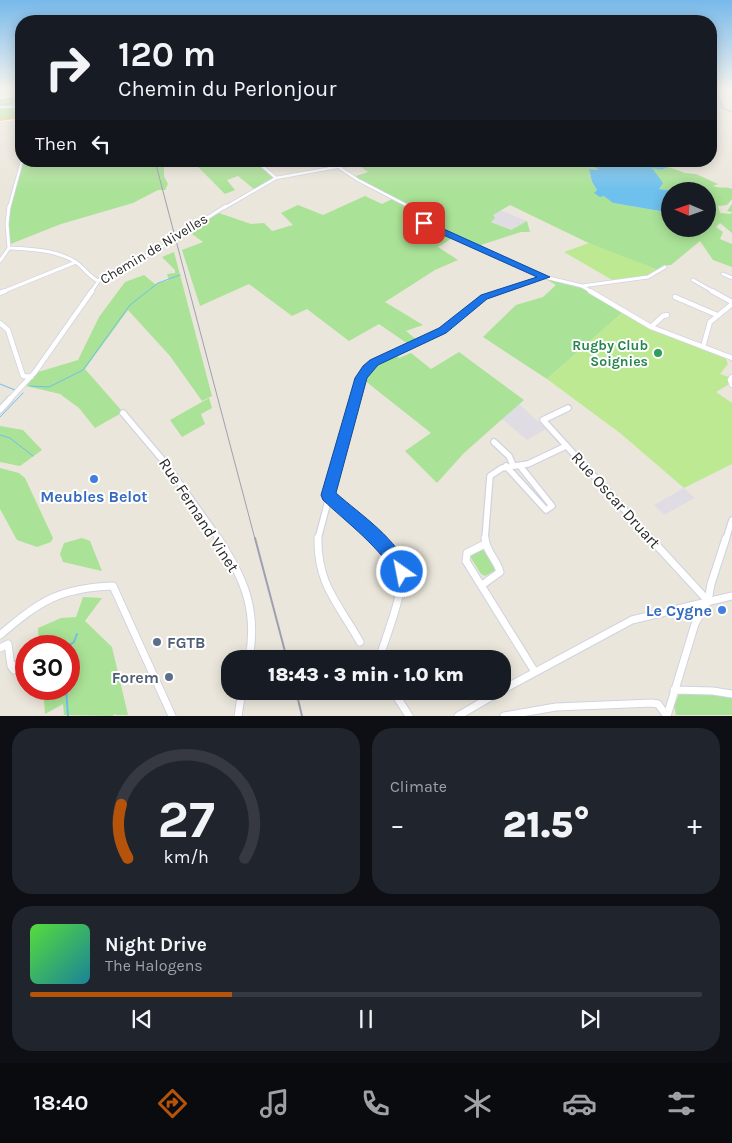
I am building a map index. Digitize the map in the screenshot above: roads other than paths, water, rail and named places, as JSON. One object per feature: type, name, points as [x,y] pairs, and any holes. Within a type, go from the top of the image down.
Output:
[{"type":"street","points":[[0,261],[9,248],[6,236],[6,214],[20,167]]},
{"type":"street","points":[[262,167],[276,178]]},
{"type":"street","name":"Chemin de Nivelles","points":[[0,410],[31,377],[98,281],[118,269],[149,255],[252,190],[276,178],[344,167]]},
{"type":"street","points":[[340,168],[358,180],[411,206],[422,222],[428,226],[545,277],[582,286],[651,327],[732,358]]},
{"type":"street","points":[[9,248],[58,255],[76,262],[92,278],[98,281]]},
{"type":"street","points":[[0,293],[76,262]]},
{"type":"street","points":[[582,286],[648,277],[665,267]]},
{"type":"street","points":[[723,274],[732,278]]},
{"type":"street","points":[[360,642],[327,590],[316,555],[318,534],[360,380],[370,365],[443,330],[484,297],[545,277]]},
{"type":"street","points":[[693,280],[732,303],[710,322],[703,348]]},
{"type":"street","points":[[675,297],[717,315]]},
{"type":"street","points":[[651,327],[662,316],[667,315]]},
{"type":"street","points":[[0,324],[8,330],[23,376],[31,377]]},
{"type":"street","points":[[732,377],[730,380],[732,385]]},
{"type":"street","name":"Rue Oscar Druart","points":[[568,408],[543,420],[708,601]]},
{"type":"street","name":"Rue Fernand Vinet","points":[[123,413],[146,438],[184,486],[235,564],[252,619],[253,637],[250,650]]},
{"type":"street","points":[[494,442],[509,456],[552,506],[546,510],[506,466]]},
{"type":"street","points":[[482,585],[500,572],[498,563],[485,544],[490,476],[497,469],[516,465],[566,446]]},
{"type":"street","points":[[328,495],[389,552],[398,563],[402,572],[400,592],[381,650]]},
{"type":"street","points":[[667,716],[695,624],[708,601],[711,584],[732,520]]},
{"type":"street","points":[[485,544],[468,553],[466,559],[535,672]]},
{"type":"street","points":[[0,635],[28,610],[53,596],[74,589],[112,586],[172,716]]},
{"type":"street","points":[[511,686],[632,620],[732,596]]},
{"type":"street","points":[[0,648],[8,644],[11,666],[15,668]]},
{"type":"street","points":[[674,690],[713,691],[732,694]]},
{"type":"street","points":[[238,716],[241,700]]},
{"type":"street","points":[[399,700],[409,716]]},
{"type":"street","points":[[458,716],[486,700]]},
{"type":"street","points":[[504,716],[556,707],[652,703],[658,704],[667,716]]},
{"type":"water","points":[[594,167],[669,167],[661,170],[652,168],[662,182],[659,189],[661,189],[661,211],[613,203],[604,196],[600,197],[594,193],[597,190],[592,182],[589,169],[599,170]]},
{"type":"waterway","points":[[30,386],[49,387],[83,370],[130,305],[158,283],[180,275]]},
{"type":"waterway","points":[[0,384],[15,390]]},
{"type":"waterway","points":[[0,417],[23,393]]},
{"type":"waterway","points":[[0,435],[10,438],[33,456]]},
{"type":"waterway","points":[[67,700],[68,716]]},
{"type":"railway","points":[[157,167],[255,539]]},
{"type":"railway","points":[[255,538],[285,650]]},
{"type":"railway","points":[[298,700],[302,716]]},
{"type":"place","name":"Rugby Club Soignies","points":[[658,353]]},
{"type":"place","name":"Meubles Belot","points":[[94,479]]},
{"type":"place","name":"Le Cygne","points":[[722,610]]},
{"type":"place","name":"FGTB","points":[[157,642]]},
{"type":"place","name":"Forem","points":[[169,677]]}]
